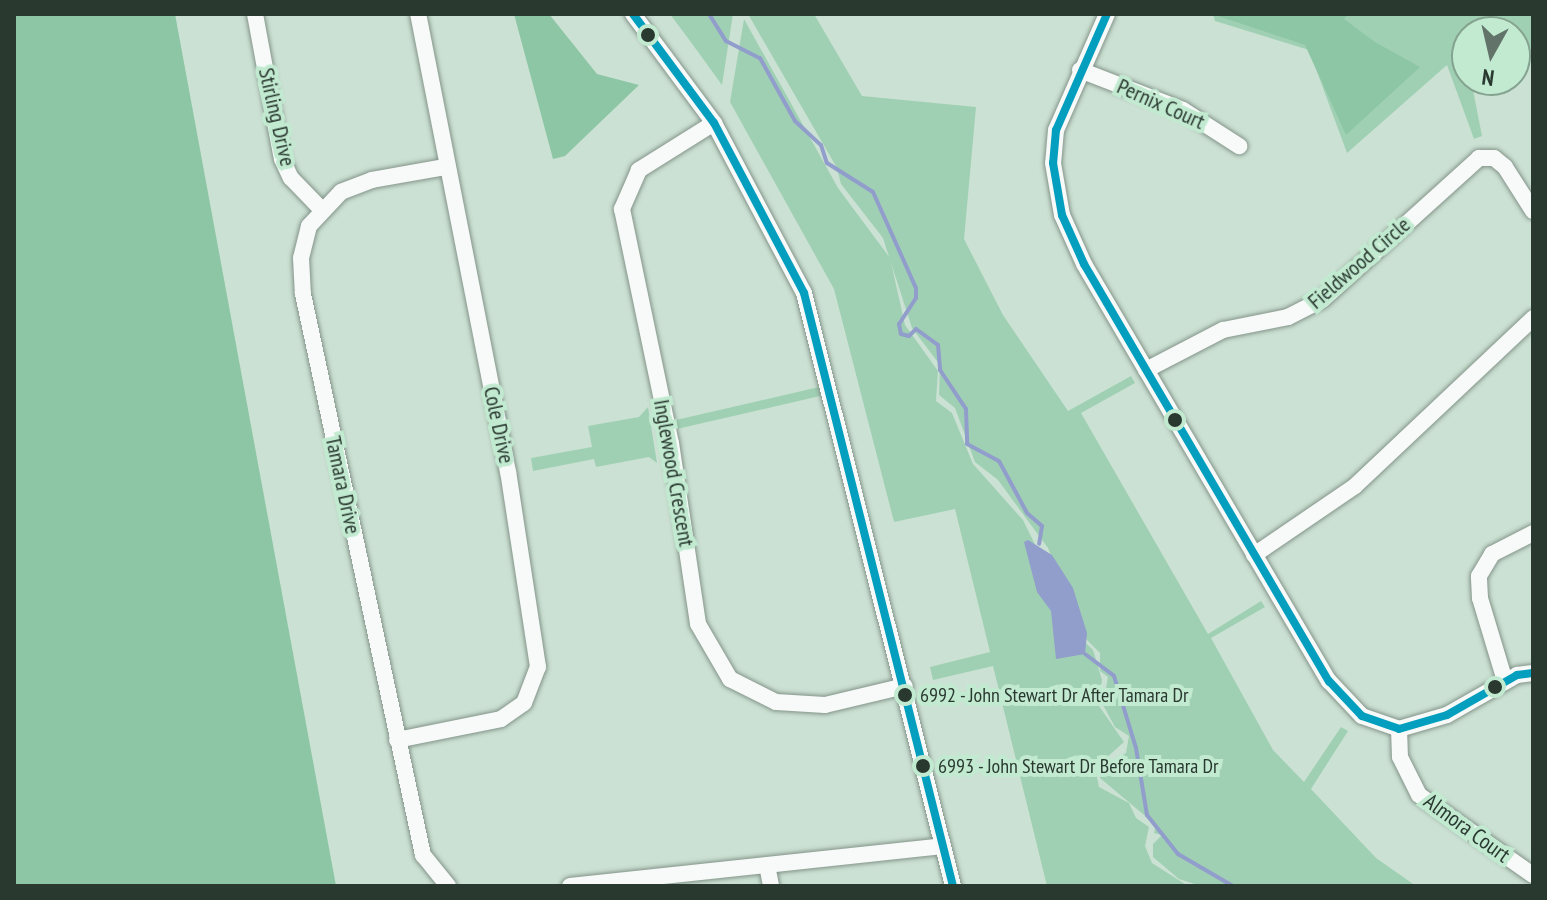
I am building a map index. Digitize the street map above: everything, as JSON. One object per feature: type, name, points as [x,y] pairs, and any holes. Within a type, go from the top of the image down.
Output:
[{"type":"street","name":"Stirling Drive","points":[[255,14],[282,159],[291,178],[321,209]]},
{"type":"street","name":"Cole Drive","points":[[397,740],[501,719],[531,692],[538,667],[508,472],[445,167],[418,14]]},
{"type":"street","points":[[633,14],[714,123],[793,267],[809,306],[953,886]]},
{"type":"street","points":[[1107,14],[1098,42],[1080,70],[1054,137],[1059,204],[1079,254],[1254,555],[1342,699],[1374,723],[1399,729],[1461,708],[1505,681],[1533,673]]},
{"type":"street","name":"Pernix Court","points":[[1080,70],[1183,110],[1239,146]]},
{"type":"street","name":"Inglewood Crescent","points":[[714,123],[639,170],[622,209],[668,426],[698,624],[730,679],[776,702],[825,705],[905,686]]},
{"type":"street","name":"Fieldwood Circle","points":[[1146,370],[1223,330],[1288,317],[1322,300],[1477,158],[1500,162],[1533,211]]},
{"type":"street","name":"Tamara Drive","points":[[445,167],[356,185],[321,209],[303,241],[303,294],[423,855],[448,886]]},
{"type":"street","points":[[1254,555],[1355,486],[1533,318]]},
{"type":"street","points":[[1505,681],[1480,598],[1479,576],[1492,554],[1533,533]]},
{"type":"street","name":"Almora Court","points":[[1399,729],[1400,757],[1419,795],[1533,875]]},
{"type":"street","points":[[570,886],[943,846]]},
{"type":"street","points":[[767,865],[771,886]]},
{"type":"green space","points":[[14,14],[175,14],[336,886],[14,886]]},
{"type":"green space","points":[[514,14],[549,14],[597,74],[639,85],[565,156],[553,159]]},
{"type":"green space","points":[[670,14],[733,14],[722,85],[693,45]]},
{"type":"green space","points":[[748,14],[814,14],[862,96],[976,107],[964,239],[1003,315],[1068,411],[1131,376],[1135,383],[1081,413],[1208,634],[1261,601],[1265,607],[1211,638],[1273,750],[1304,782],[1341,727],[1348,731],[1311,789],[1376,858],[1416,886],[1201,886],[1179,879],[1153,857],[1153,844],[1162,835],[1154,833],[1156,825],[1100,778],[1102,767],[1126,753],[1129,736],[1115,727],[1103,705],[1108,677],[1100,671],[1100,653],[1085,638],[1048,548],[998,480],[975,462],[955,408],[939,395],[940,365],[912,328],[883,238],[841,184],[837,168]]},
{"type":"green space","points":[[1212,14],[1349,14],[1344,19],[1375,42],[1420,67],[1346,135],[1305,45]]},
{"type":"green space","points":[[1213,14],[1533,14],[1533,52],[1531,16],[1451,16],[1451,76],[1447,65],[1347,153],[1309,50],[1215,21]]},
{"type":"green space","points":[[744,19],[838,188],[890,258],[905,325],[938,371],[936,401],[952,413],[973,464],[1023,520],[1081,638],[1093,650],[1102,680],[1099,706],[1124,742],[1095,768],[1099,787],[1129,803],[1136,818],[1149,827],[1145,846],[1152,863],[1188,886],[1047,886],[993,666],[933,680],[930,667],[990,652],[955,509],[894,522],[834,289],[730,102]]},
{"type":"green space","points":[[1458,96],[1474,96],[1482,136],[1474,139]]},
{"type":"green space","points":[[819,387],[821,396],[677,429],[675,420]]},
{"type":"green space","points":[[648,407],[657,463],[649,457],[596,467],[594,459],[533,471],[531,458],[592,447],[588,426],[639,417]]},
{"type":"water","points":[[1028,540],[1052,555],[1073,588],[1087,633],[1085,654],[1056,659],[1051,611],[1037,592],[1024,542]]},
{"type":"waterway","points":[[709,14],[726,41],[760,58],[795,121],[821,145],[827,163],[873,192],[916,288],[916,298],[899,324],[901,334],[909,336],[916,329],[938,345],[940,370],[966,409],[967,444],[999,461],[1027,513],[1042,526],[1039,544]]},
{"type":"waterway","points":[[1085,654],[1114,676],[1136,748],[1147,815],[1178,854],[1233,886]]},
{"type":"transit line","points":[[633,14],[714,123],[804,293],[953,886]]},
{"type":"transit line","points":[[1107,14],[1056,130],[1053,163],[1062,215],[1084,264],[1329,681],[1362,716],[1399,729],[1447,715],[1517,675],[1533,673]]},
{"type":"place","name":"6992 - John Stewart Dr After Tamara Dr","points":[[905,695]]},
{"type":"place","name":"6993 - John Stewart Dr Before Tamara Dr","points":[[923,766]]}]
